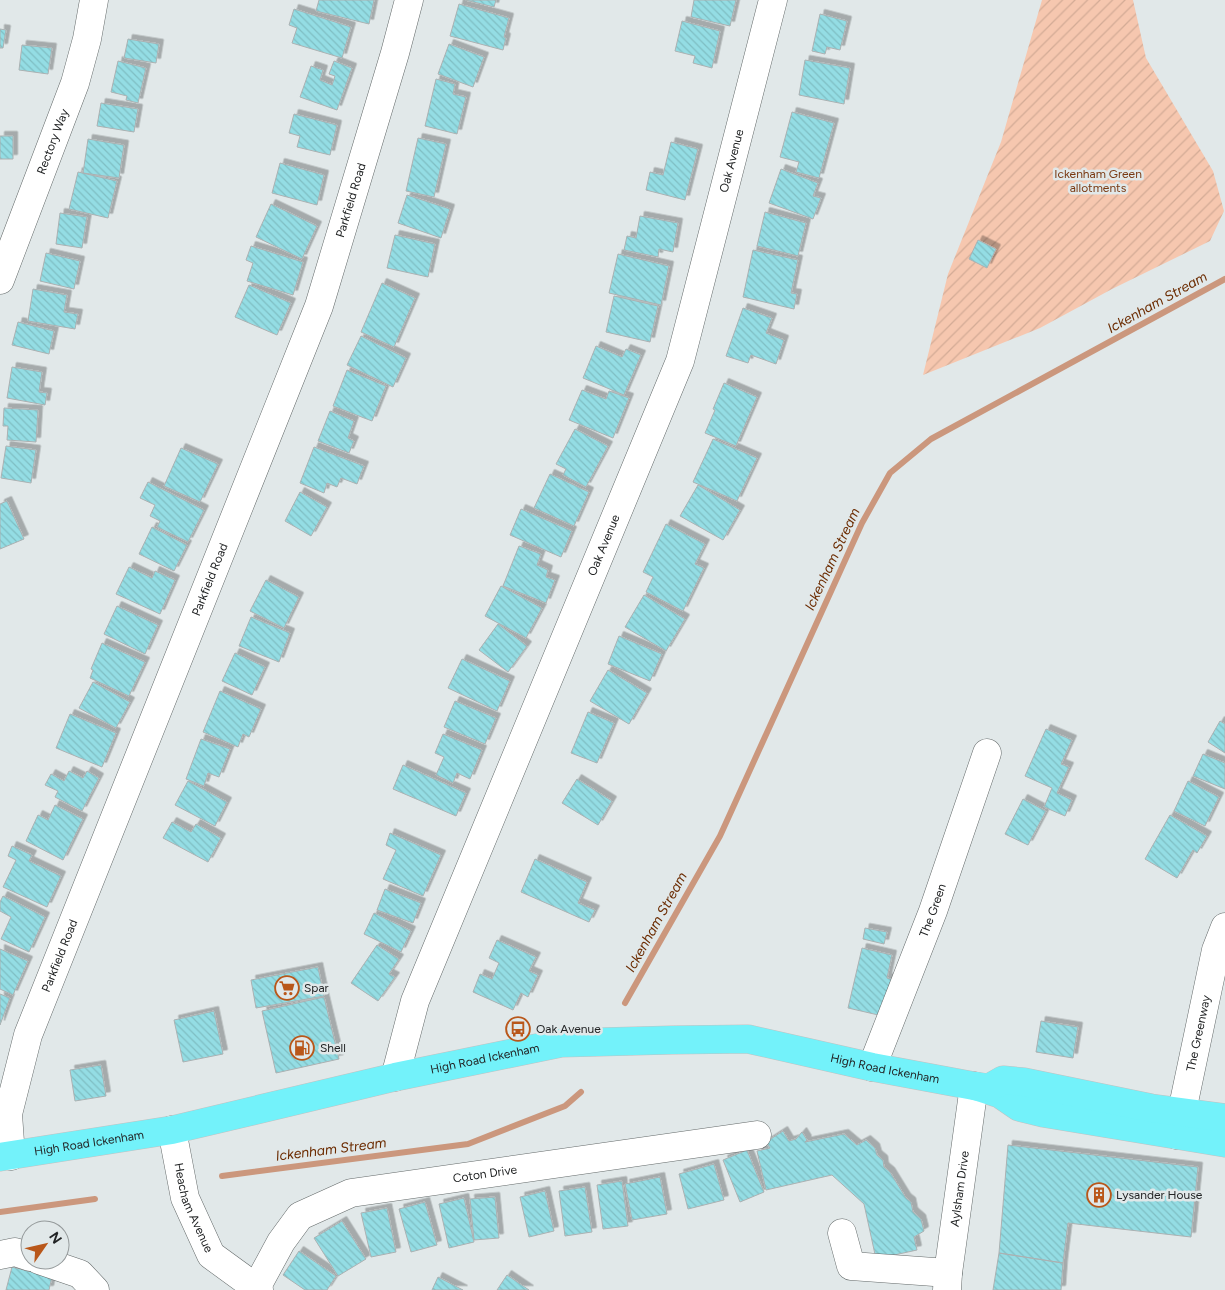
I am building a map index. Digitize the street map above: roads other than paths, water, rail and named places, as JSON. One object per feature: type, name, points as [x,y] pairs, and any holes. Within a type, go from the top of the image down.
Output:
[{"type":"main road","name":"High Road Ickenham","points":[[6,1156],[172,1130],[394,1077],[561,1043],[748,1039],[872,1067],[974,1086],[989,1088],[1003,1080],[1024,1082],[1151,1108],[1179,1124],[1225,1143]]},
{"type":"main road","name":"High Road Ickenham","points":[[1179,1124],[1225,1118]]},
{"type":"street","name":"Rectory Way","points":[[0,280],[75,83],[87,39],[94,0]]},
{"type":"street","name":"Parkfield Road","points":[[6,1156],[8,1114],[28,1036],[318,306],[395,53],[409,0]]},
{"type":"street","name":"Oak Avenue","points":[[394,1077],[415,1001],[680,361],[773,0]]},
{"type":"street","name":"The Green","points":[[872,1067],[933,911],[987,753]]},
{"type":"street","name":"The Greenway","points":[[1179,1124],[1216,950],[1224,932]]},
{"type":"street","name":"Aylsham Drive","points":[[947,1282],[974,1086]]},
{"type":"street","name":"Heacham Avenue","points":[[172,1130],[185,1198],[211,1255],[256,1289]]},
{"type":"street","name":"Coton Drive","points":[[256,1289],[281,1242],[300,1216],[352,1193],[757,1135]]},
{"type":"street","points":[[842,1233],[852,1266],[947,1282]]},
{"type":"street","points":[[0,1255],[15,1252],[20,1254]]},
{"type":"street","points":[[68,1270],[80,1274],[95,1290]]},
{"type":"waterway","name":"Ickenham Stream","points":[[625,1003],[720,836],[862,523],[890,473],[931,439],[1225,279]]},
{"type":"waterway","name":"Ickenham Stream","points":[[222,1176],[468,1144],[565,1106],[581,1092]]},
{"type":"waterway","name":"Ickenham Stream","points":[[0,1212],[95,1199]]},
{"type":"place","name":"Spar","points":[[287,988]]},
{"type":"place","name":"Oak Avenue","points":[[518,1029]]},
{"type":"place","name":"Shell","points":[[302,1048]]},
{"type":"place","name":"Lysander House","points":[[1099,1195]]},
{"type":"park label","name":"Ickenham Green allotments","points":[[1098,181]]}]
